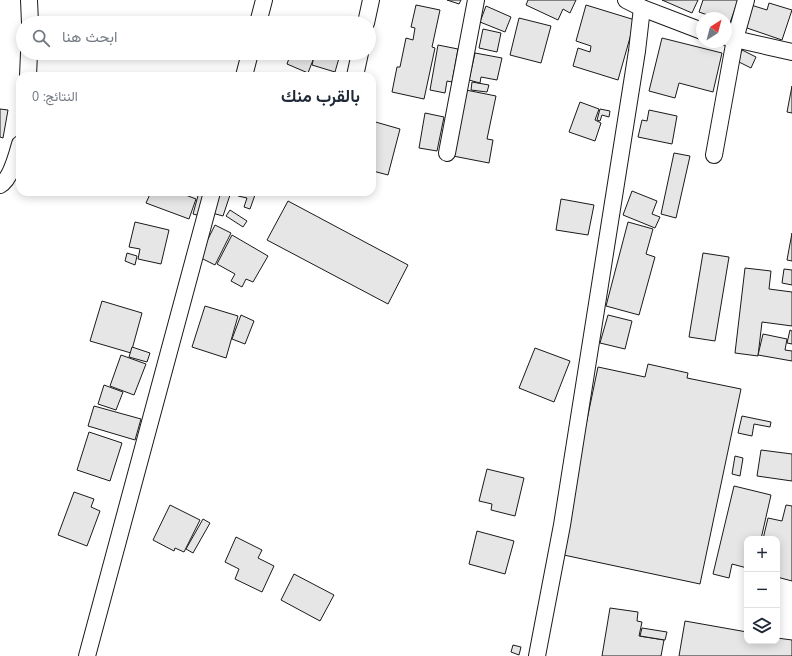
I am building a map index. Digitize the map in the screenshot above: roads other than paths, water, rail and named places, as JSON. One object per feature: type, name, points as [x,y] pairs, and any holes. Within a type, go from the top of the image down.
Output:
[{"type":"street","points":[[29,0],[30,16]]},
{"type":"street","points":[[260,16],[264,0]]},
{"type":"street","points":[[368,16],[371,0]]},
{"type":"street","points":[[447,153],[476,0]]},
{"type":"street","points":[[626,0],[642,8],[696,29]]},
{"type":"street","points":[[732,33],[746,0]]},
{"type":"street","points":[[537,656],[562,525],[637,50],[642,8]]},
{"type":"street","points":[[732,38],[792,52]]},
{"type":"street","points":[[714,155],[729,48]]},
{"type":"street","points":[[28,72],[29,60]]},
{"type":"street","points":[[245,72],[248,60]]},
{"type":"street","points":[[356,72],[358,60]]},
{"type":"street","points":[[0,185],[5,183],[16,158]]},
{"type":"street","points":[[87,656],[211,196]]}]
